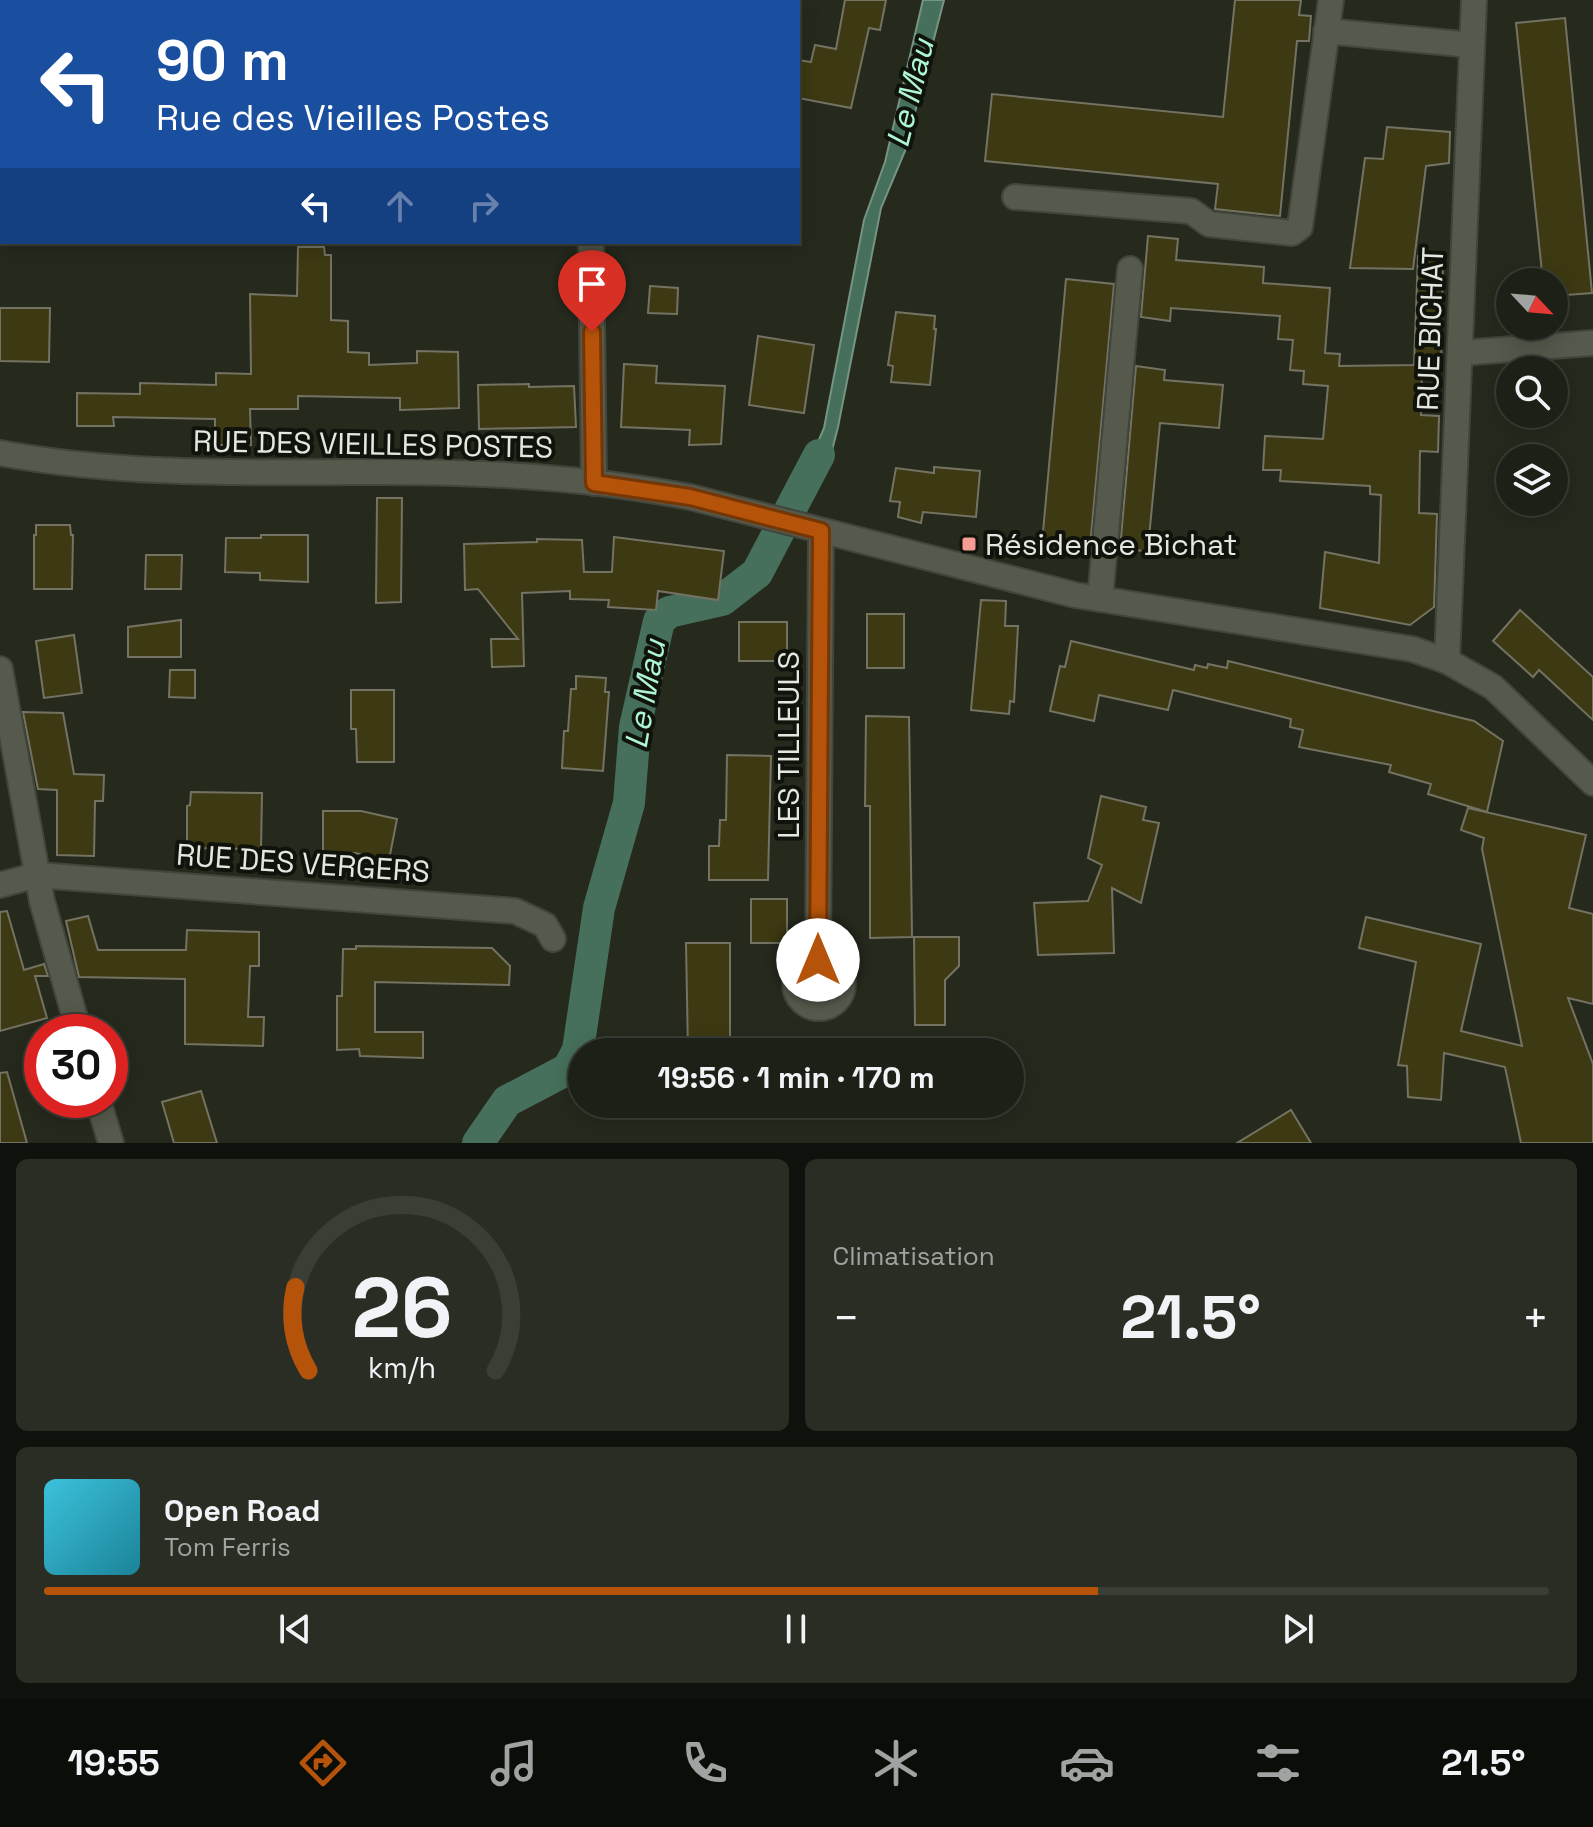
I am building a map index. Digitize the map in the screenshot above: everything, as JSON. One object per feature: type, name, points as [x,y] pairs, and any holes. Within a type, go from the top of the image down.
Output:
[{"type":"street","points":[[1015,197],[1191,211],[1209,224],[1292,233],[1300,227],[1331,0]]},
{"type":"street","name":"RUE BICHAT","points":[[1447,661],[1474,0]]},
{"type":"street","points":[[1326,31],[1472,45]]},
{"type":"street","points":[[591,244],[594,483]]},
{"type":"street","points":[[1100,599],[1130,269]]},
{"type":"street","points":[[1461,353],[1593,343]]},
{"type":"street","name":"RUE DES VIEILLES POSTES","points":[[0,453],[75,466],[139,471],[454,473],[645,488],[771,516],[1075,595],[1412,649],[1447,661],[1493,687],[1593,783]]},
{"type":"street","name":"LES TILLEULS","points":[[818,960],[821,531]]},
{"type":"street","points":[[0,669],[37,875],[74,1014]]},
{"type":"street","name":"RUE DES VERGERS","points":[[0,885],[37,875],[515,911],[545,925],[553,939]]},
{"type":"street","points":[[103,1118],[111,1143]]},
{"type":"water","points":[[923,0],[944,0],[905,151],[881,208],[827,470],[811,496],[791,490],[812,456],[824,428],[864,220],[885,162]]},
{"type":"building","points":[[845,0],[886,0],[880,30],[869,28],[851,108],[800,98],[800,60],[811,62],[815,45],[836,49]]},
{"type":"building","points":[[1235,0],[1301,0],[1299,15],[1311,16],[1309,41],[1297,41],[1280,216],[1215,209],[1218,184],[985,161],[992,94],[1223,117]]},
{"type":"building","points":[[1565,18],[1592,293],[1568,295],[1568,268],[1542,268],[1516,23]]},
{"type":"building","points":[[1387,127],[1450,132],[1449,163],[1426,166],[1413,269],[1350,268],[1365,158],[1383,159]]},
{"type":"building","points":[[1148,236],[1178,239],[1176,260],[1264,267],[1263,283],[1330,288],[1325,353],[1340,354],[1339,366],[1414,365],[1418,256],[1443,260],[1441,367],[1422,367],[1421,415],[1439,416],[1438,452],[1420,451],[1419,513],[1437,514],[1434,607],[1410,625],[1320,608],[1325,552],[1379,563],[1381,495],[1370,494],[1370,486],[1280,481],[1281,470],[1263,470],[1265,436],[1323,439],[1328,386],[1303,384],[1304,371],[1290,370],[1293,340],[1278,339],[1280,316],[1171,308],[1170,321],[1141,317]]},
{"type":"building","points":[[298,247],[324,247],[325,255],[331,255],[331,320],[348,321],[348,352],[369,353],[369,365],[417,363],[417,351],[458,352],[459,408],[400,410],[400,398],[298,396],[298,409],[250,409],[251,445],[215,445],[215,419],[113,417],[114,426],[77,426],[77,393],[140,394],[140,383],[216,385],[216,373],[251,374],[250,294],[297,296]]},
{"type":"building","points":[[1066,279],[1114,284],[1090,547],[1042,543]]},
{"type":"building","points":[[650,286],[678,288],[677,314],[648,313]]},
{"type":"building","points":[[0,308],[50,308],[49,362],[0,361]]},
{"type":"building","points":[[896,312],[935,316],[930,385],[891,382],[893,366],[888,365]]},
{"type":"building","points":[[758,336],[814,345],[804,413],[749,405]]},
{"type":"building","points":[[624,364],[657,366],[656,383],[725,386],[721,444],[689,445],[690,430],[621,427]]},
{"type":"building","points":[[1136,366],[1165,370],[1164,380],[1223,385],[1219,428],[1160,423],[1148,548],[1145,551],[1120,549]]},
{"type":"building","points":[[529,384],[529,387],[574,386],[576,427],[479,429],[478,385]]},
{"type":"building","points":[[934,467],[980,471],[976,517],[923,512],[921,523],[898,517],[900,502],[890,501],[896,468],[934,473]]},
{"type":"building","points":[[377,498],[402,498],[401,602],[376,603]]},
{"type":"building","points":[[36,525],[70,525],[73,535],[72,589],[34,589]]},
{"type":"building","points":[[261,535],[308,535],[308,582],[260,580],[260,573],[225,572],[226,538],[261,538]]},
{"type":"building","points":[[614,537],[724,551],[718,600],[658,591],[656,610],[608,607],[609,600],[570,599],[570,591],[522,593],[524,666],[492,667],[491,639],[518,639],[478,589],[465,590],[464,544],[537,542],[537,539],[582,540],[584,572],[612,572]]},
{"type":"building","points":[[146,555],[182,555],[181,589],[145,589]]},
{"type":"building","points":[[981,600],[1006,601],[1005,626],[1018,626],[1014,702],[1010,701],[1009,714],[971,710]]},
{"type":"building","points":[[1520,610],[1593,677],[1593,720],[1539,670],[1533,677],[1493,641]]},
{"type":"building","points":[[867,614],[904,614],[904,668],[867,668]]},
{"type":"building","points":[[181,620],[181,657],[128,657],[128,627]]},
{"type":"building","points":[[739,622],[787,622],[787,661],[739,661]]},
{"type":"building","points":[[74,635],[82,693],[44,698],[36,641]]},
{"type":"building","points":[[1071,641],[1194,670],[1195,665],[1207,668],[1208,664],[1227,668],[1228,661],[1474,721],[1503,741],[1487,812],[1428,794],[1431,784],[1389,772],[1391,765],[1299,747],[1303,730],[1290,727],[1291,719],[1173,690],[1168,710],[1099,695],[1094,721],[1050,711],[1060,666],[1065,667]]},
{"type":"building","points":[[170,670],[195,670],[195,698],[169,697]]},
{"type":"building","points":[[576,676],[606,678],[605,692],[609,692],[603,771],[562,768],[564,731],[568,731],[571,689],[576,689]]},
{"type":"building","points":[[351,690],[394,690],[394,762],[357,762],[356,729],[351,729]]},
{"type":"building","points":[[23,712],[63,713],[74,774],[104,775],[103,801],[95,801],[94,856],[57,855],[57,790],[38,789]]},
{"type":"building","points":[[866,716],[909,717],[912,937],[870,938],[870,806],[865,806]]},
{"type":"building","points":[[727,755],[771,756],[768,880],[709,880],[709,846],[719,846],[720,820],[726,820]]},
{"type":"building","points":[[191,792],[262,793],[261,849],[187,848],[187,806],[190,805]]},
{"type":"building","points":[[1101,796],[1146,807],[1143,820],[1159,823],[1141,903],[1112,888],[1114,953],[1038,955],[1034,903],[1088,901],[1102,865],[1088,858]]},
{"type":"building","points":[[1468,808],[1586,835],[1569,908],[1593,914],[1593,1004],[1568,998],[1593,1064],[1593,1143],[1521,1143],[1505,1067],[1444,1053],[1441,1100],[1408,1097],[1407,1066],[1398,1065],[1416,962],[1359,948],[1366,917],[1481,944],[1461,1031],[1522,1046],[1482,849],[1484,838],[1461,830]]},
{"type":"building","points":[[323,811],[361,811],[397,819],[389,860],[355,853],[323,853]]},
{"type":"building","points":[[751,899],[787,899],[787,943],[751,943]]},
{"type":"building","points":[[7,911],[24,970],[44,964],[48,976],[35,976],[46,1014],[24,1014],[24,1024],[0,1031],[0,912]]},
{"type":"building","points":[[88,916],[98,950],[186,950],[187,930],[259,932],[259,966],[250,966],[248,1017],[264,1017],[263,1046],[185,1044],[185,979],[79,977],[66,921]]},
{"type":"building","points":[[914,937],[959,937],[959,966],[945,980],[945,1025],[915,1025]]},
{"type":"building","points":[[686,943],[730,943],[730,1038],[688,1038]]},
{"type":"building","points":[[356,946],[492,948],[510,966],[509,985],[375,982],[375,1032],[423,1032],[423,1058],[360,1056],[359,1049],[337,1050],[337,996],[342,996],[343,949],[356,949]]},
{"type":"building","points":[[7,1072],[27,1143],[0,1143],[0,1073]]},
{"type":"building","points":[[201,1091],[217,1143],[174,1143],[162,1102]]},
{"type":"building","points":[[1291,1110],[1311,1143],[1237,1143]]},
{"type":"waterway","name":"Le Mau","points":[[478,1143],[507,1101],[568,1069],[578,1050],[599,908],[629,803],[635,727],[659,621],[669,612],[722,600],[757,573],[819,455]]},
{"type":"place","name":"Résidence Bichat","points":[[969,544]]},
{"type":"route","points":[[592,332],[594,483],[645,488],[690,497],[821,531],[818,960]]}]
